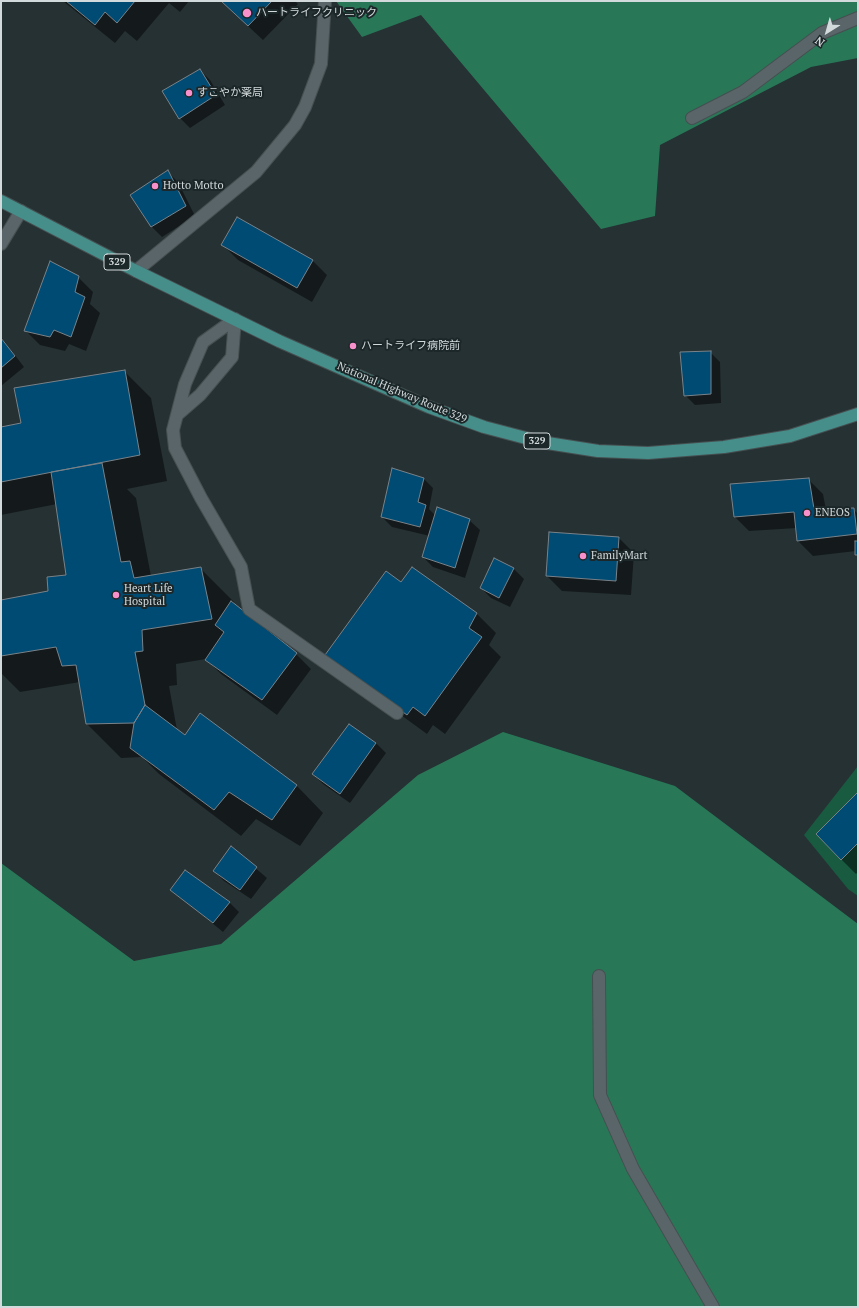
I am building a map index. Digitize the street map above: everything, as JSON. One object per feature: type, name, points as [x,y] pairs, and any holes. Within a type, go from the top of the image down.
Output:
[{"type":"highway","name":"National Highway Route 329","points":[[1,201],[136,271],[234,319],[429,407],[484,427],[541,442],[598,451],[648,453],[724,447],[790,436],[858,414]]},
{"type":"street","points":[[136,271],[256,172],[295,125],[305,107],[321,64],[325,1]]},
{"type":"street","points":[[692,118],[743,92],[822,33],[858,18]]},
{"type":"street","points":[[1,244],[21,211]]},
{"type":"street","points":[[177,415],[200,395],[232,357],[234,319]]},
{"type":"street","points":[[234,319],[203,342],[185,384],[174,430],[175,448],[201,498],[241,567],[249,609],[397,713]]},
{"type":"street","points":[[599,976],[600,1095],[633,1169],[713,1307]]},
{"type":"green space","points":[[336,1],[858,1],[858,58],[811,67],[660,145],[655,216],[601,229],[421,15],[362,37]]},
{"type":"green space","points":[[503,732],[675,786],[858,924],[858,1307],[1,1307],[1,863],[134,961],[221,944],[418,775]]},
{"type":"green space","points":[[858,766],[858,896],[848,889],[804,835]]},
{"type":"building","points":[[66,1],[135,1],[117,23],[105,12],[95,25]]},
{"type":"building","name":"ハートライフクリニック","points":[[221,1],[272,1],[248,26]]},
{"type":"building","name":"すこやか薬局","points":[[200,69],[216,95],[179,119],[162,91]]},
{"type":"building","points":[[168,170],[186,206],[151,227],[130,195]]},
{"type":"building","points":[[237,217],[313,260],[297,288],[221,245]]},
{"type":"building","points":[[50,261],[79,276],[75,292],[85,297],[71,337],[54,330],[50,337],[24,331]]},
{"type":"building","points":[[1,338],[15,356],[1,368]]},
{"type":"building","points":[[711,351],[711,394],[684,396],[680,352]]},
{"type":"building","points":[[125,370],[140,455],[1,482],[1,427],[21,423],[14,388]]},
{"type":"building","name":"Heart Life Hospital","points":[[102,463],[121,562],[130,561],[134,578],[201,567],[212,619],[142,630],[143,651],[135,652],[145,705],[134,723],[86,724],[76,665],[62,666],[56,647],[1,656],[1,600],[48,591],[47,577],[66,575],[51,472]]},
{"type":"building","points":[[392,468],[424,478],[418,502],[426,505],[420,527],[381,517]]},
{"type":"building","points":[[809,478],[814,509],[854,508],[857,534],[797,541],[794,512],[734,517],[730,484]]},
{"type":"building","points":[[437,507],[470,519],[455,568],[422,557]]},
{"type":"building","name":"FamilyMart","points":[[549,532],[619,537],[616,581],[546,576]]},
{"type":"building","points":[[855,541],[858,541],[858,555],[855,555]]},
{"type":"building","points":[[494,558],[514,568],[499,598],[480,588]]},
{"type":"building","points":[[412,567],[477,613],[469,628],[482,637],[425,716],[413,707],[407,715],[325,655],[386,571],[401,582]]},
{"type":"building","points":[[231,601],[297,653],[262,700],[205,660],[224,632],[215,625]]},
{"type":"building","points":[[145,705],[185,735],[200,713],[297,785],[272,820],[229,792],[214,810],[130,748],[134,723]]},
{"type":"building","points":[[349,724],[376,743],[340,794],[312,774]]},
{"type":"building","points":[[858,792],[858,843],[841,860],[816,834]]},
{"type":"building","points":[[231,846],[257,867],[240,890],[213,871]]},
{"type":"building","points":[[185,870],[230,902],[213,923],[170,890]]},
{"type":"place","name":"ハートライフクリニック","points":[[247,13]]},
{"type":"place","name":"すこやか薬局","points":[[189,93]]},
{"type":"place","name":"Hotto Motto","points":[[155,186]]},
{"type":"place","name":"ハートライフ病院前","points":[[353,346]]},
{"type":"place","name":"ENEOS","points":[[807,513]]},
{"type":"place","name":"FamilyMart","points":[[583,556]]},
{"type":"place","name":"Heart Life Hospital","points":[[116,595]]}]
